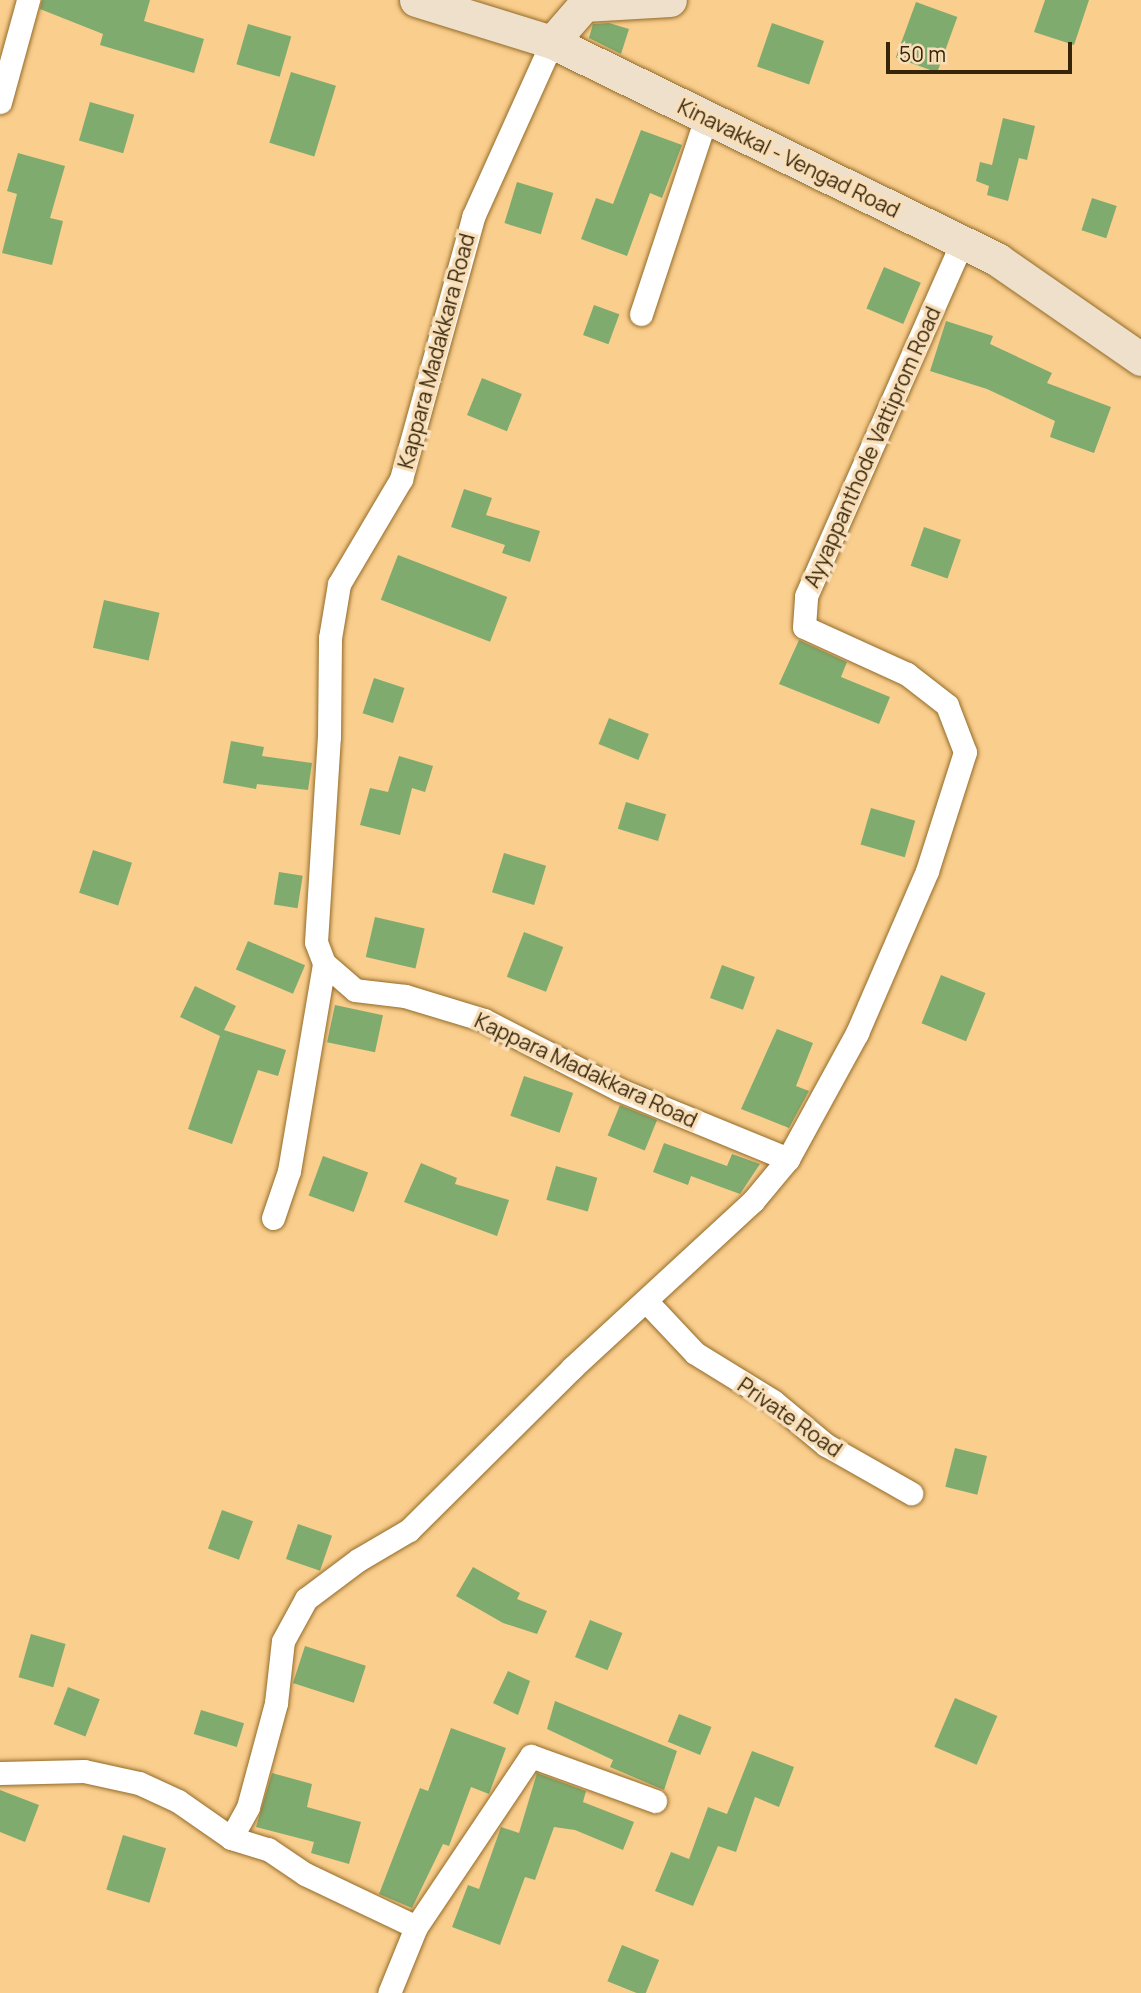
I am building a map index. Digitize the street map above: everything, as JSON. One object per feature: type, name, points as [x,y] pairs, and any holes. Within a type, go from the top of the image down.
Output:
[{"type":"main road","name":"Kinavakkal - Vengad Road","points":[[415,0],[552,42],[998,260],[1141,359]]},
{"type":"main road","points":[[552,42],[584,5],[670,0]]},
{"type":"street","points":[[0,102],[28,0]]},
{"type":"street","name":"Kappara Madakkara Road","points":[[552,42],[473,217],[401,479],[339,584],[330,638],[329,737],[316,942],[324,962],[355,990],[405,996],[484,1020],[620,1090],[788,1159]]},
{"type":"street","points":[[641,314],[706,118]]},
{"type":"street","name":"Ayyappanthode Vattiprom Road","points":[[788,1159],[857,1034],[927,871],[965,752],[947,705],[906,674],[804,626],[806,596],[962,243]]},
{"type":"street","points":[[273,1218],[289,1171],[324,962]]},
{"type":"street","points":[[231,1838],[248,1807],[276,1703],[283,1641],[306,1599],[358,1560],[409,1530],[753,1201],[788,1159]]},
{"type":"street","name":"Private Road","points":[[646,1301],[695,1353],[773,1401],[826,1445],[911,1493]]},
{"type":"street","points":[[389,1993],[416,1927],[531,1756],[654,1801]]},
{"type":"street","points":[[0,1773],[84,1770],[139,1783],[178,1801],[231,1838],[268,1849],[305,1874],[416,1927]]},
{"type":"building","points":[[42,0],[150,0],[144,21],[204,39],[194,73],[100,45],[103,34],[40,9]]},
{"type":"building","points":[[1045,0],[1089,0],[1074,45],[1034,32]]},
{"type":"building","points":[[916,2],[957,17],[937,72],[896,57]]},
{"type":"building","points":[[609,23],[629,29],[621,54],[589,38],[593,24]]},
{"type":"building","points":[[772,23],[824,41],[809,84],[757,66]]},
{"type":"building","points":[[248,24],[291,36],[280,77],[236,64]]},
{"type":"building","points":[[291,72],[336,86],[314,157],[269,143]]},
{"type":"building","points":[[90,102],[134,115],[123,153],[79,140]]},
{"type":"building","points":[[1003,118],[1035,126],[1027,160],[1019,158],[1008,201],[987,195],[989,186],[976,181],[980,162],[992,165]]},
{"type":"building","points":[[641,130],[682,145],[662,198],[650,193],[627,256],[581,239],[596,198],[613,204]]},
{"type":"building","points":[[18,153],[65,166],[50,218],[63,221],[52,265],[2,253],[17,194],[7,191]]},
{"type":"building","points":[[517,182],[553,193],[541,234],[504,223]]},
{"type":"building","points":[[1092,198],[1117,206],[1106,238],[1081,230]]},
{"type":"building","points":[[884,267],[921,283],[903,324],[866,308]]},
{"type":"building","points":[[594,305],[619,314],[608,344],[583,335]]},
{"type":"building","points":[[946,321],[993,336],[990,344],[1052,373],[1047,383],[1111,407],[1094,453],[1050,437],[1055,421],[987,389],[930,371]]},
{"type":"building","points":[[482,378],[522,394],[507,431],[467,415]]},
{"type":"building","points":[[464,489],[492,498],[486,515],[540,531],[530,562],[502,553],[505,545],[451,527]]},
{"type":"building","points":[[924,527],[961,540],[948,578],[911,566]]},
{"type":"building","points":[[398,555],[507,597],[490,642],[381,600]]},
{"type":"building","points":[[104,600],[160,613],[149,661],[93,648]]},
{"type":"building","points":[[799,640],[847,662],[841,677],[890,697],[879,724],[779,684]]},
{"type":"building","points":[[374,678],[404,688],[393,723],[363,713]]},
{"type":"building","points":[[609,718],[649,734],[638,760],[599,744]]},
{"type":"building","points":[[231,741],[264,747],[262,756],[312,763],[308,790],[257,784],[256,789],[223,783]]},
{"type":"building","points":[[399,756],[433,766],[425,792],[412,788],[400,835],[360,825],[370,788],[388,792]]},
{"type":"building","points":[[626,802],[666,814],[658,841],[618,829]]},
{"type":"building","points":[[871,808],[915,821],[905,857],[861,845]]},
{"type":"building","points":[[93,850],[132,863],[118,905],[79,893]]},
{"type":"building","points":[[504,853],[546,866],[534,905],[492,892]]},
{"type":"building","points":[[279,872],[303,876],[298,908],[274,905]]},
{"type":"building","points":[[375,917],[425,928],[415,968],[366,957]]},
{"type":"building","points":[[524,932],[563,947],[546,992],[507,977]]},
{"type":"building","points":[[248,941],[305,965],[293,994],[236,970]]},
{"type":"building","points":[[722,965],[755,977],[743,1010],[710,998]]},
{"type":"building","points":[[941,975],[986,993],[966,1041],[922,1023]]},
{"type":"building","points":[[195,986],[236,1006],[224,1030],[286,1050],[278,1076],[258,1070],[232,1144],[188,1129],[220,1036],[180,1017]]},
{"type":"building","points":[[335,1005],[383,1015],[375,1052],[327,1042]]},
{"type":"building","points":[[777,1029],[813,1043],[796,1086],[809,1091],[789,1128],[741,1109]]},
{"type":"building","points":[[524,1076],[573,1093],[559,1133],[510,1116]]},
{"type":"building","points":[[620,1105],[657,1120],[645,1151],[608,1136]]},
{"type":"building","points":[[664,1143],[727,1166],[732,1154],[760,1164],[740,1194],[691,1176],[688,1185],[653,1172]]},
{"type":"building","points":[[323,1156],[368,1172],[354,1212],[309,1195]]},
{"type":"building","points":[[421,1163],[457,1178],[455,1184],[509,1200],[497,1236],[404,1202]]},
{"type":"building","points":[[556,1166],[597,1178],[588,1211],[546,1200]]},
{"type":"building","points":[[955,1448],[987,1456],[977,1495],[945,1487]]},
{"type":"building","points":[[222,1510],[253,1521],[239,1560],[208,1549]]},
{"type":"building","points":[[298,1524],[332,1536],[320,1571],[286,1559]]},
{"type":"building","points":[[473,1567],[520,1593],[517,1599],[547,1611],[537,1634],[503,1623],[456,1596]]},
{"type":"building","points":[[590,1620],[622,1633],[607,1670],[575,1657]]},
{"type":"building","points":[[31,1634],[66,1644],[53,1687],[19,1677]]},
{"type":"building","points":[[305,1646],[366,1666],[354,1703],[293,1683]]},
{"type":"building","points":[[508,1671],[530,1681],[518,1715],[493,1703]]},
{"type":"building","points":[[68,1687],[100,1699],[85,1737],[54,1724]]},
{"type":"building","points":[[955,1698],[997,1716],[977,1765],[934,1747]]},
{"type":"building","points":[[555,1701],[677,1751],[664,1790],[610,1767],[613,1760],[547,1729]]},
{"type":"building","points":[[201,1710],[244,1723],[237,1747],[194,1734]]},
{"type":"building","points":[[679,1714],[711,1727],[700,1755],[668,1742]]},
{"type":"building","points":[[451,1728],[506,1748],[489,1794],[471,1787],[449,1846],[443,1844],[412,1908],[379,1894],[420,1788],[428,1791]]},
{"type":"building","points":[[752,1751],[794,1767],[779,1807],[755,1797],[736,1852],[718,1846],[693,1906],[655,1891],[671,1852],[689,1859],[708,1807],[727,1814]]},
{"type":"building","points":[[272,1773],[312,1784],[307,1807],[361,1822],[349,1864],[311,1853],[314,1842],[256,1827]]},
{"type":"building","points":[[537,1773],[586,1791],[583,1802],[634,1822],[623,1850],[575,1830],[554,1827],[535,1880],[525,1877],[500,1945],[452,1927],[468,1885],[479,1889],[501,1827],[519,1833]]},
{"type":"building","points":[[0,1790],[39,1805],[25,1842],[0,1832]]},
{"type":"building","points":[[123,1835],[166,1848],[149,1903],[106,1890]]},
{"type":"building","points":[[622,1945],[659,1960],[646,1993],[637,1993],[607,1981]]}]
